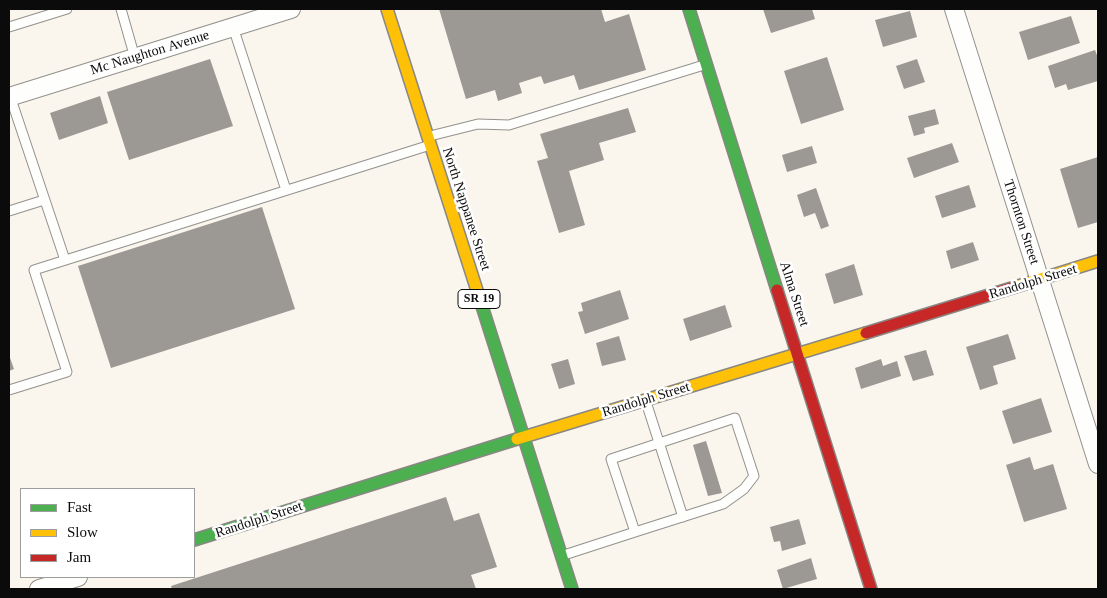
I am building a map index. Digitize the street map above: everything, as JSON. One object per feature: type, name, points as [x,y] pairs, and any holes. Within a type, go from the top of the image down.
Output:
[{"type":"street","name":"Mc Naughton Avenue","points":[[9,95],[291,9]]},
{"type":"street","name":"North Nappanee Street","points":[[387,9],[572,589]]},
{"type":"street","name":"Alma Street","points":[[688,9],[871,589]]},
{"type":"street","name":"Thornton Street","points":[[954,9],[1098,464]]},
{"type":"street","name":"Randolph Street","points":[[195,540],[523,436],[798,354],[1098,261]]},
{"type":"street","points":[[39,589],[75,578]]},
{"type":"lane","points":[[9,27],[67,9]]},
{"type":"lane","points":[[121,9],[135,58]]},
{"type":"lane","points":[[233,27],[286,190]]},
{"type":"lane","points":[[9,390],[67,372],[34,270],[286,190],[478,124],[509,125],[706,65]]},
{"type":"lane","points":[[9,95],[65,260]]},
{"type":"lane","points":[[9,211],[44,200]]},
{"type":"lane","points":[[645,400],[683,517]]},
{"type":"lane","points":[[562,556],[723,504],[744,489],[754,476],[735,418],[611,459],[635,532]]},
{"type":"building","points":[[439,9],[601,9],[605,22],[629,14],[646,70],[579,90],[574,75],[544,84],[541,76],[519,83],[522,93],[498,101],[495,90],[466,99]]},
{"type":"building","points":[[763,9],[812,9],[815,19],[771,33]]},
{"type":"building","points":[[910,11],[917,37],[883,47],[875,20]]},
{"type":"building","points":[[1071,16],[1080,43],[1028,60],[1019,32]]},
{"type":"building","points":[[1095,50],[1098,58],[1098,81],[1068,90],[1066,84],[1055,88],[1048,66]]},
{"type":"building","points":[[827,57],[844,110],[801,124],[784,71]]},
{"type":"building","points":[[210,59],[233,126],[129,160],[107,92]]},
{"type":"building","points":[[917,59],[925,82],[904,89],[896,66]]},
{"type":"building","points":[[100,96],[108,123],[59,140],[50,113]]},
{"type":"building","points":[[628,108],[636,132],[599,143],[604,160],[569,171],[585,225],[559,233],[537,161],[548,158],[540,134]]},
{"type":"building","points":[[935,109],[939,124],[924,128],[925,133],[914,136],[908,116]]},
{"type":"building","points":[[952,143],[959,162],[914,178],[907,158]]},
{"type":"building","points":[[812,146],[817,163],[787,172],[782,155]]},
{"type":"building","points":[[1098,157],[1098,222],[1078,228],[1060,169]]},
{"type":"building","points":[[969,185],[976,207],[942,218],[935,196]]},
{"type":"building","points":[[816,188],[829,226],[821,229],[815,213],[804,217],[797,195]]},
{"type":"building","points":[[262,207],[295,309],[111,368],[78,266]]},
{"type":"building","points":[[973,242],[979,260],[951,269],[946,251]]},
{"type":"building","points":[[854,264],[863,295],[834,304],[825,274]]},
{"type":"building","points":[[620,290],[629,319],[585,334],[578,312],[583,311],[581,303]]},
{"type":"building","points":[[725,305],[732,327],[690,341],[683,319]]},
{"type":"building","points":[[1008,334],[1016,359],[993,366],[998,384],[980,390],[966,347]]},
{"type":"building","points":[[619,336],[626,360],[602,366],[596,343]]},
{"type":"building","points":[[926,350],[934,375],[913,381],[904,356]]},
{"type":"building","points":[[9,355],[14,369],[9,371]]},
{"type":"building","points":[[568,359],[575,384],[559,389],[551,364]]},
{"type":"building","points":[[881,359],[883,366],[897,361],[901,376],[861,389],[855,368]]},
{"type":"building","points":[[1041,398],[1052,432],[1013,444],[1002,411]]},
{"type":"building","points":[[706,441],[722,493],[708,496],[693,445]]},
{"type":"building","points":[[1030,457],[1034,470],[1053,464],[1067,509],[1024,522],[1006,465]]},
{"type":"building","points":[[446,497],[454,521],[479,513],[497,567],[471,575],[476,589],[172,589],[171,586]]},
{"type":"building","points":[[799,519],[806,544],[782,551],[780,541],[774,542],[770,527]]},
{"type":"building","points":[[811,558],[817,579],[783,589],[777,570]]},
{"type":"traffic: fast","points":[[689,9],[777,290]]},
{"type":"traffic: fast","points":[[481,303],[572,589]]},
{"type":"traffic: fast","points":[[195,540],[517,439]]},
{"type":"traffic: slow","points":[[387,9],[481,303]]},
{"type":"traffic: slow","points":[[1015,287],[1098,261]]},
{"type":"traffic: slow","points":[[517,439],[866,333]]},
{"type":"traffic: jam","points":[[866,333],[1015,287]]},
{"type":"traffic: jam","points":[[777,290],[871,589]]}]
